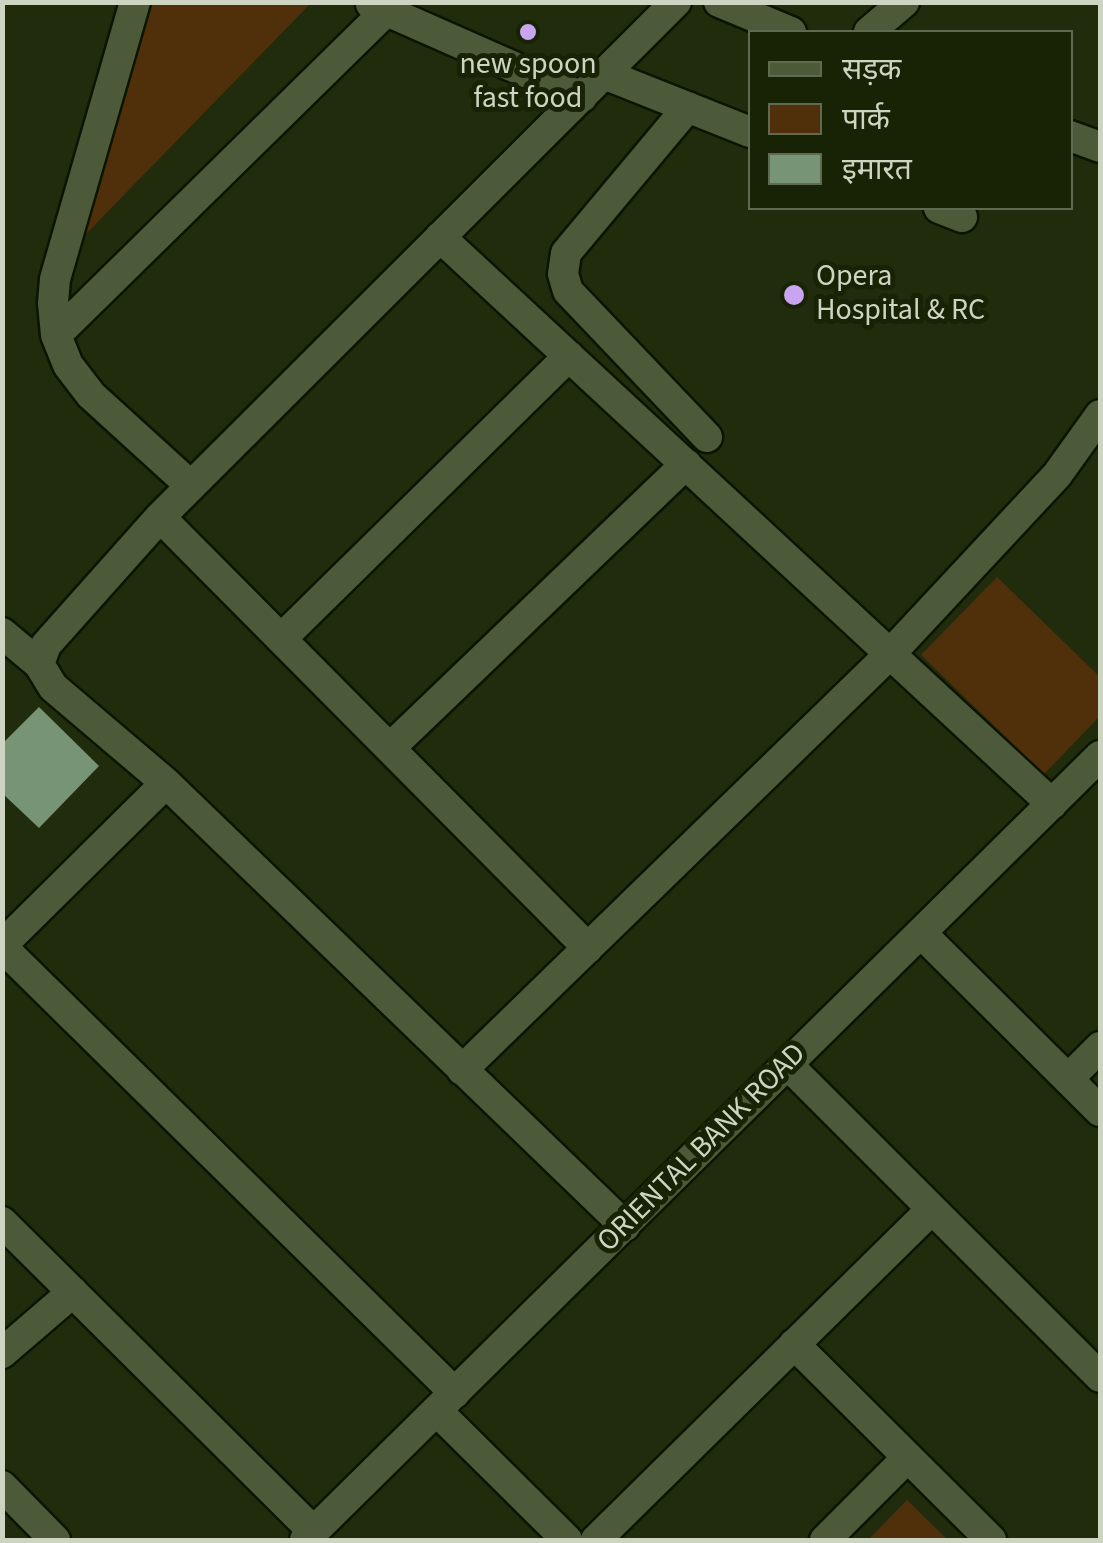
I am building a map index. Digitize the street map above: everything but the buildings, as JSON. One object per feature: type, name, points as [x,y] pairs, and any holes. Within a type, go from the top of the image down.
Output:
[{"type":"street","points":[[134,2],[55,279],[56,335],[68,364],[91,394],[190,486]]},
{"type":"street","points":[[38,664],[46,645],[160,517],[676,2]]},
{"type":"street","points":[[718,2],[786,30]]},
{"type":"street","points":[[870,30],[904,2]]},
{"type":"street","points":[[56,335],[377,7],[582,97]]},
{"type":"street","points":[[604,74],[748,131]]},
{"type":"street","points":[[688,107],[566,253],[563,274],[568,291],[707,437]]},
{"type":"street","points":[[1073,137],[1100,147]]},
{"type":"street","points":[[440,237],[1052,804]]},
{"type":"street","points":[[281,639],[569,356]]},
{"type":"street","points":[[462,1070],[890,654],[1057,475],[1100,415]]},
{"type":"street","points":[[390,748],[686,464]]},
{"type":"street","points":[[160,517],[588,948]]},
{"type":"street","points":[[2,633],[38,664],[52,688],[166,783],[624,1226]]},
{"type":"street","name":"ORIENTAL BANK ROAD","points":[[310,1536],[1100,756]]},
{"type":"street","points":[[166,783],[2,946],[446,1402],[567,1540]]},
{"type":"street","points":[[922,934],[1100,1111]]},
{"type":"street","points":[[1068,1079],[1100,1046]]},
{"type":"street","points":[[788,1065],[1100,1377]]},
{"type":"street","points":[[596,1540],[932,1209]]},
{"type":"street","points":[[2,1222],[310,1536]]},
{"type":"street","points":[[2,1353],[73,1292]]},
{"type":"street","points":[[794,1344],[991,1540]]},
{"type":"street","points":[[824,1540],[908,1457]]},
{"type":"street","points":[[2,1486],[55,1540]]},
{"type":"green space","points":[[152,3],[311,3],[84,236]]},
{"type":"green space","points":[[997,577],[1100,677],[1100,716],[1044,774],[921,655]]},
{"type":"green space","points":[[907,1500],[948,1540],[868,1540]]},
{"type":"place","name":"new spoon fast food","points":[[528,32]]},
{"type":"place","name":"Opera Hospital & RC","points":[[794,295]]}]
